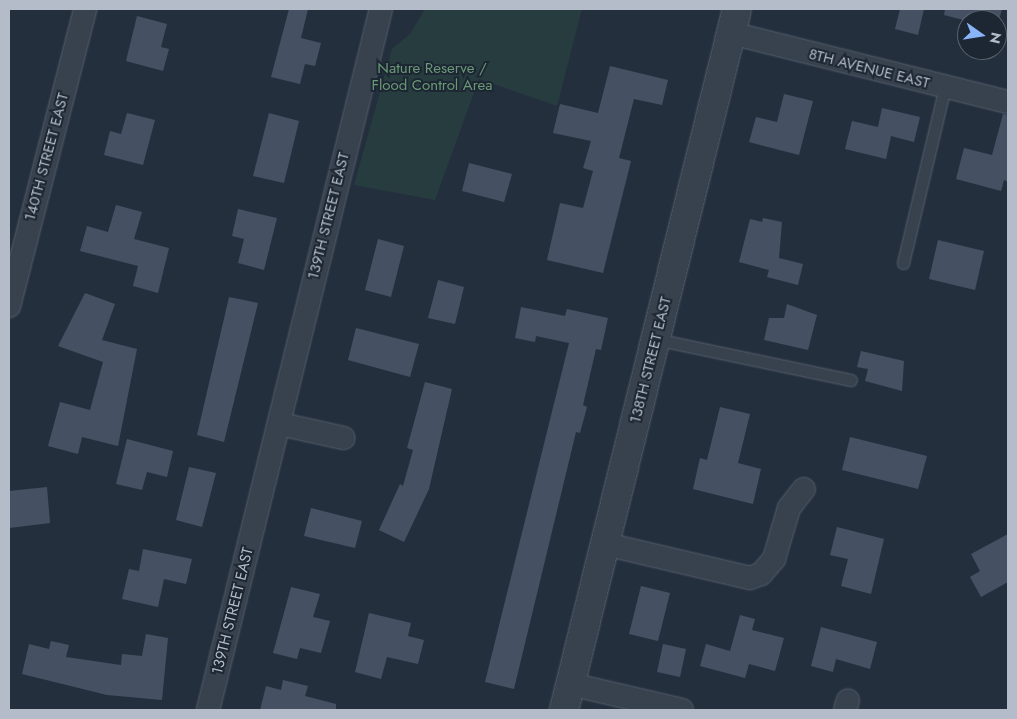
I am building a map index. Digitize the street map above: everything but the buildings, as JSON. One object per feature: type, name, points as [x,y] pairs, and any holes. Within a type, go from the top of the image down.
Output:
[{"type":"street","name":"140TH STREET EAST","points":[[10,296],[85,9]]},
{"type":"street","name":"139TH STREET EAST","points":[[208,710],[381,9]]},
{"type":"street","name":"8TH AVENUE EAST","points":[[734,21],[945,87],[1008,102]]},
{"type":"street","name":"138TH STREET EAST","points":[[564,710],[734,21]]},
{"type":"street","points":[[280,424],[343,438]]},
{"type":"street","points":[[605,544],[750,578],[761,574],[774,559],[790,508],[804,489]]},
{"type":"street","points":[[570,684],[682,710]]},
{"type":"lane","points":[[903,263],[945,87]]},
{"type":"lane","points":[[656,340],[851,380]]},
{"type":"green space","name":"Nature Reserve / Flood Control Area","points":[[425,9],[582,9],[557,106],[479,79],[435,200],[354,185],[392,49],[410,34]]}]
